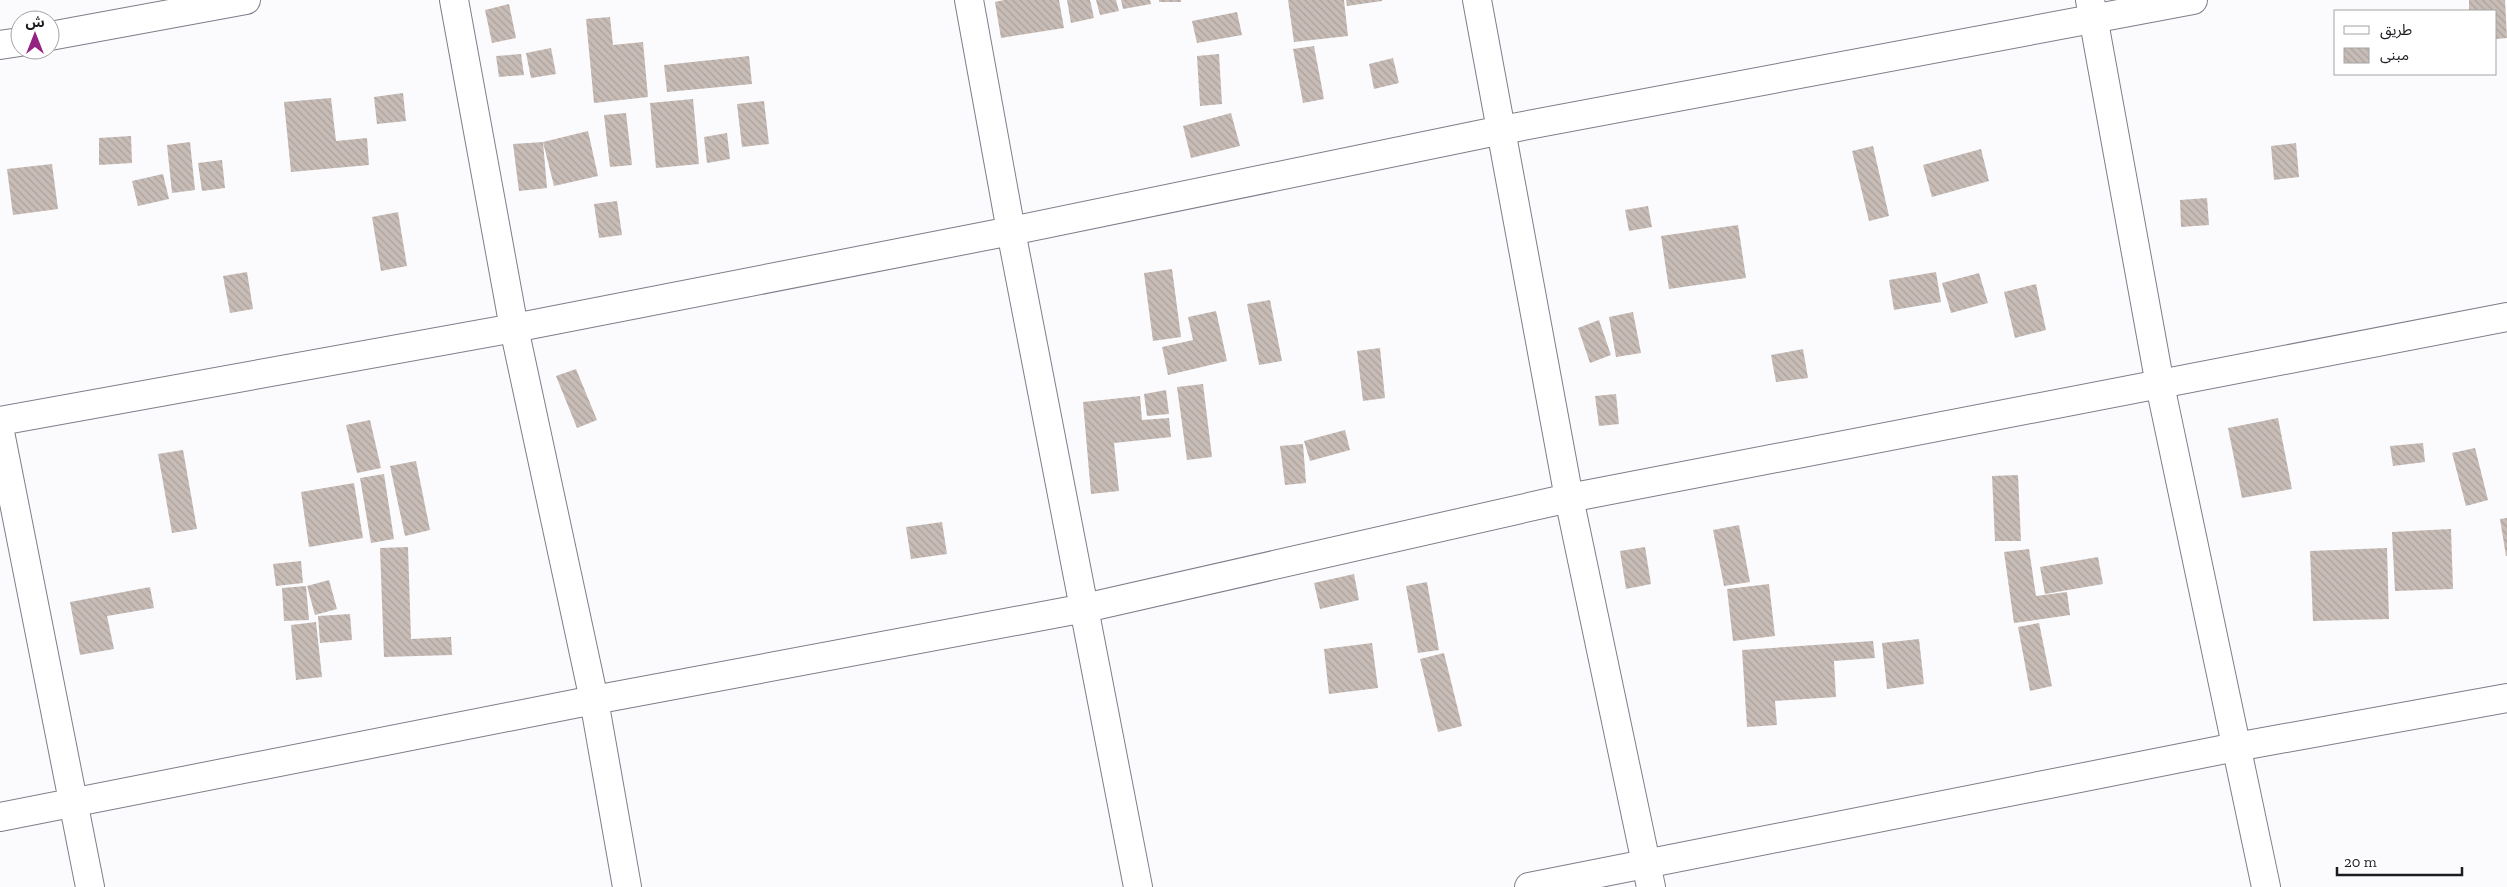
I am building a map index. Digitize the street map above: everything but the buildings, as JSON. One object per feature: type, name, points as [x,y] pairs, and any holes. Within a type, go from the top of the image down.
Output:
[{"type":"street","points":[[60,34],[246,0]]},
{"type":"street","points":[[454,0],[514,328],[594,700],[627,887]]},
{"type":"street","points":[[969,0],[1011,231],[1138,887]]},
{"type":"street","points":[[1477,0],[1569,498],[1649,875]]},
{"type":"street","points":[[0,421],[514,328],[1011,231],[2092,9],[2193,0]]},
{"type":"street","points":[[2092,9],[2160,385],[2266,887]]},
{"type":"street","points":[[0,817],[594,700],[1085,608],[1569,498],[2507,317]]},
{"type":"street","points":[[0,432],[90,887]]},
{"type":"street","points":[[1529,887],[1649,875],[2236,748],[2507,698]]}]
